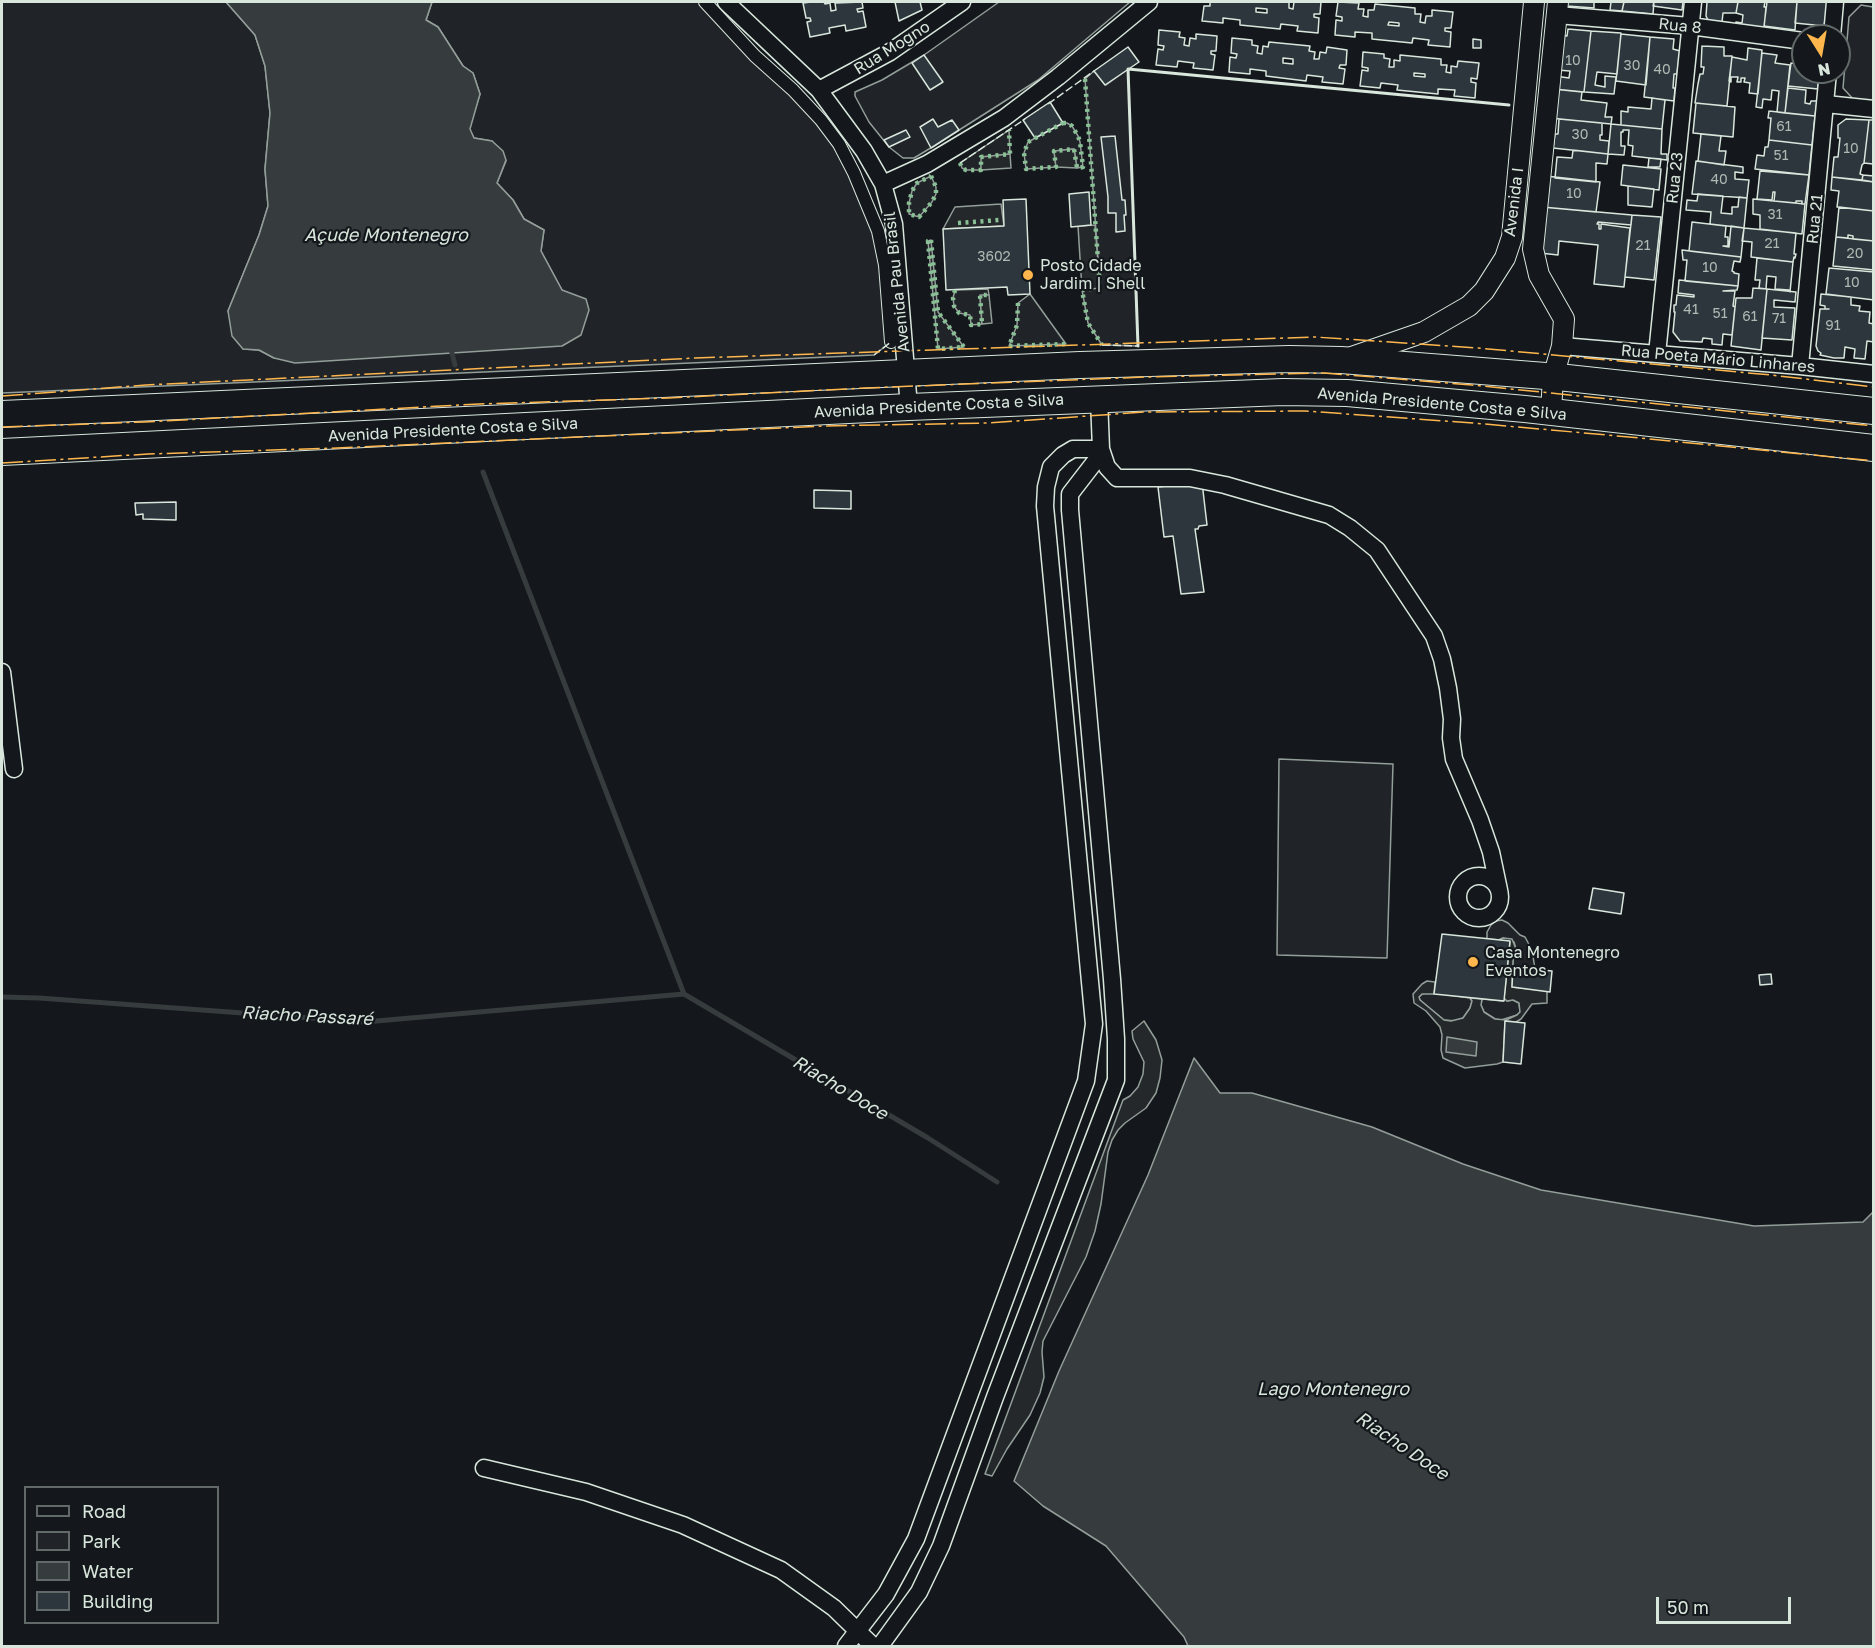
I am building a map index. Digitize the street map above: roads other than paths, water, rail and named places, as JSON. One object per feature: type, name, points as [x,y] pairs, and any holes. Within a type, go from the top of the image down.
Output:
[{"type":"main road","name":"Avenida Presidente Costa e Silva","points":[[2,414],[1089,365],[1288,359],[1341,360],[1553,377],[1874,411]]},
{"type":"main road","name":"Avenida Presidente Costa e Silva","points":[[2,452],[909,407],[1283,392],[1347,393],[1551,412],[1874,448]]},
{"type":"main road","points":[[104,408],[106,447]]},
{"type":"main road","points":[[53,412],[55,450]]},
{"type":"street","points":[[705,2],[755,56],[793,90],[821,120],[839,144],[858,181],[878,231],[885,265],[891,342]]},
{"type":"street","name":"Avenida Pau Brasil","points":[[726,2],[819,90],[864,151],[883,184],[894,224],[909,407]]},
{"type":"street","name":"Rua Mogno","points":[[819,90],[890,52],[962,2]]},
{"type":"street","points":[[883,184],[927,164],[1004,117],[1058,77],[1149,2]]},
{"type":"street","name":"Avenida I","points":[[1341,360],[1424,332],[1469,306],[1484,291],[1505,258],[1512,237],[1534,2]]},
{"type":"street","name":"Rua 23","points":[[1657,354],[1693,2]]},
{"type":"street","points":[[1833,24],[1835,2]]},
{"type":"street","name":"Avenida I","points":[[1551,412],[1553,377],[1562,346],[1564,319],[1539,274],[1533,249],[1558,8]]},
{"type":"street","name":"Rua 8","points":[[1558,8],[1791,39]]},
{"type":"street","name":"Rua 21","points":[[1800,366],[1827,84]]},
{"type":"street","points":[[1526,90],[1549,92]]},
{"type":"street","points":[[1826,104],[1874,109]]},
{"type":"street","name":"Rua Poeta Mário Linhares","points":[[1562,346],[1874,374]]},
{"type":"street","points":[[1099,399],[1101,449],[1107,467],[1117,478],[1190,478],[1225,485],[1329,515],[1350,528],[1377,550],[1434,636],[1448,688],[1452,719],[1450,738],[1454,759],[1491,852],[1499,890]]},
{"type":"street","points":[[846,1647],[886,1594],[916,1539],[1086,1081],[1094,1024],[1045,506],[1046,487],[1051,467],[1062,455],[1073,449],[1101,449]]},
{"type":"street","points":[[880,1647],[919,1592],[941,1546],[999,1386],[1116,1080],[1112,979],[1070,510],[1070,494],[1097,459],[1101,449]]},
{"type":"street","points":[[2,672],[14,769]]},
{"type":"street","points":[[484,1468],[586,1492],[683,1525],[781,1570],[834,1608],[873,1647]]},
{"type":"water","name":"Açude Montenegro","points":[[226,2],[432,2],[426,20],[438,27],[463,66],[473,73],[480,94],[470,129],[474,138],[492,141],[503,151],[506,160],[497,183],[513,200],[524,219],[544,230],[541,251],[562,290],[586,299],[589,310],[581,335],[562,346],[295,363],[274,358],[259,350],[243,349],[232,336],[228,311],[259,235],[268,206],[265,169],[270,113],[265,66],[255,35]]},
{"type":"water","points":[[1447,1037],[1477,1042],[1476,1056],[1446,1052]]},
{"type":"water","name":"Lago Montenegro","points":[[1194,1058],[1220,1093],[1252,1093],[1372,1127],[1463,1164],[1541,1190],[1754,1226],[1863,1222],[1873,1212],[1873,1646],[1188,1646],[1184,1637],[1106,1546],[1043,1506],[1014,1481],[1059,1371],[1148,1175]]},
{"type":"waterway","points":[[451,349],[455,365]]},
{"type":"waterway","points":[[483,472],[684,994]]},
{"type":"waterway","name":"Riacho Doce","points":[[684,994],[928,1138],[997,1182]]},
{"type":"waterway","name":"Riacho Passaré","points":[[2,997],[365,1022],[684,994]]},
{"type":"place","name":"Posto Cidade Jardim | Shell","points":[[1028,275]]},
{"type":"place","name":"Casa Montenegro Eventos","points":[[1473,962]]}]
